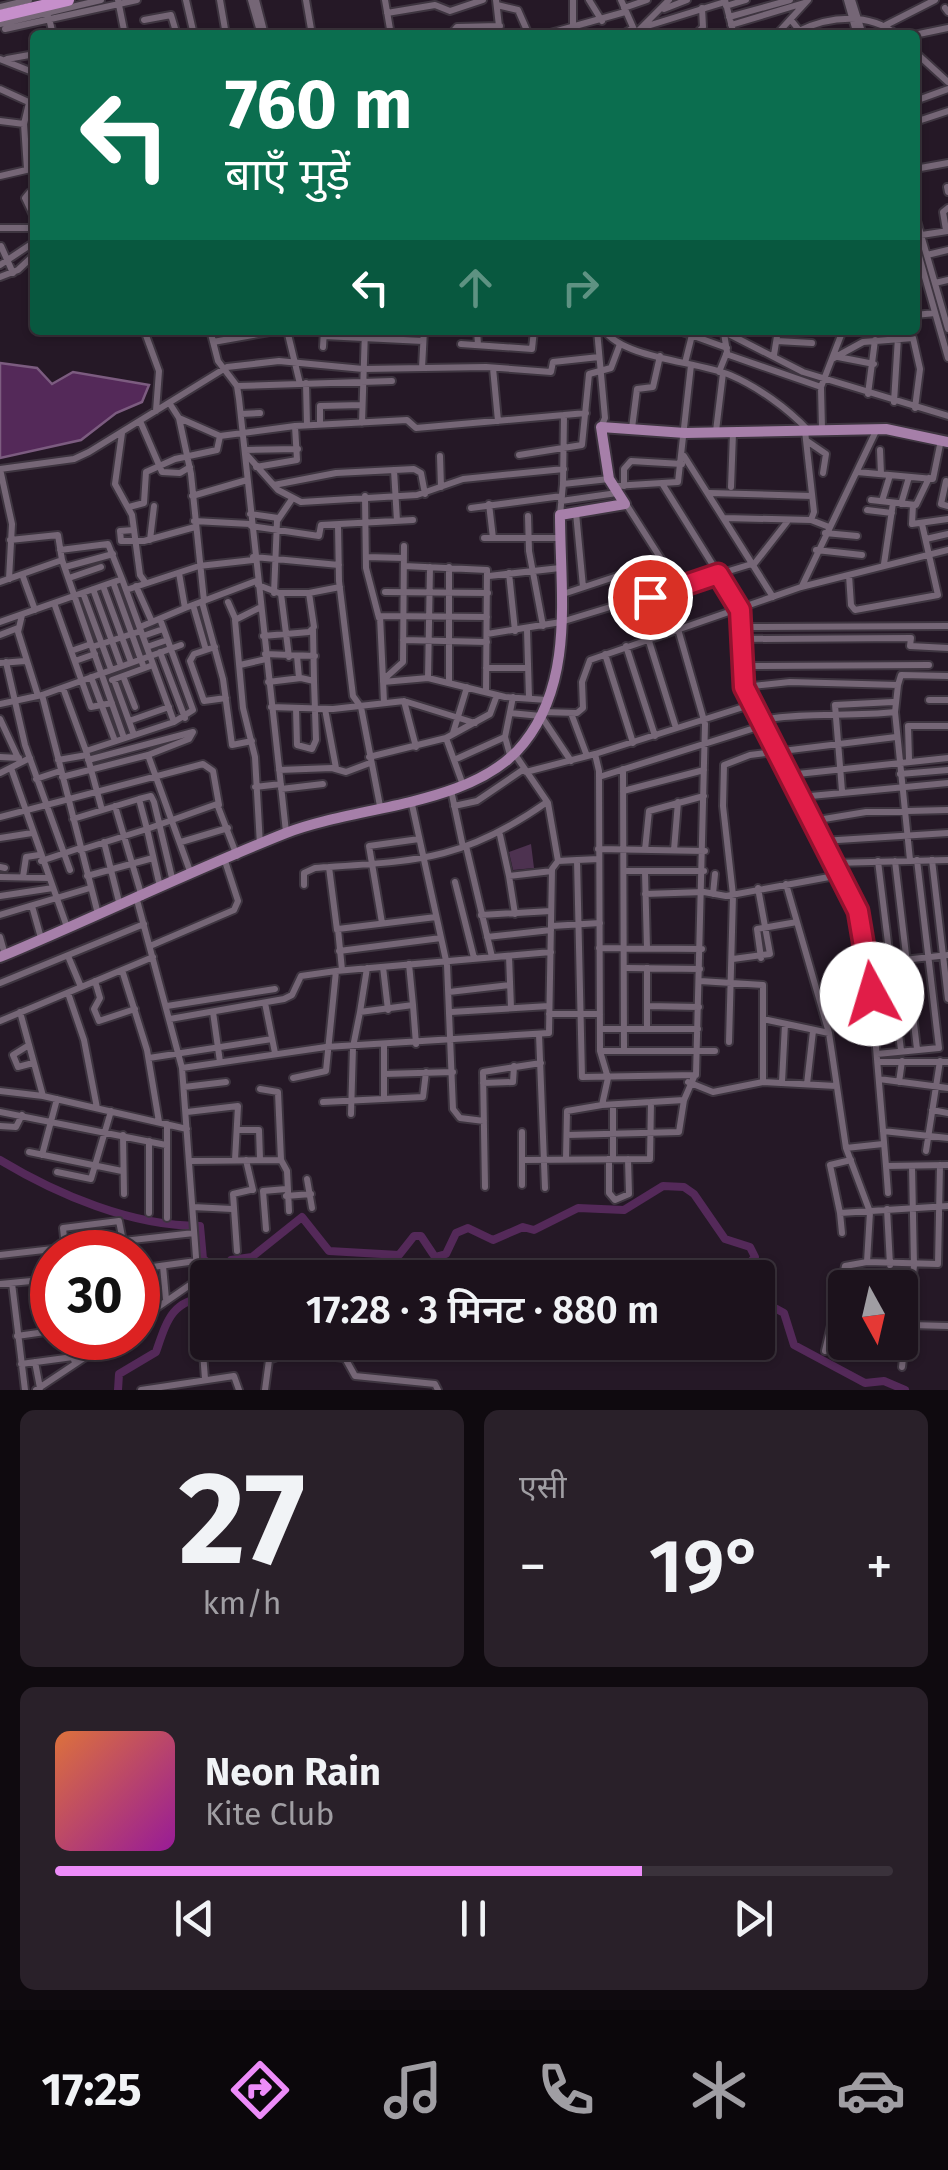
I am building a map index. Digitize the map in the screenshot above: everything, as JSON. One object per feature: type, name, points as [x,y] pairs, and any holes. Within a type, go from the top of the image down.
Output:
[{"type":"highway","points":[[1,17],[48,9],[68,0]]},
{"type":"main road","points":[[3,956],[286,833],[451,790],[491,773],[512,754],[543,709],[560,664],[560,515],[625,504],[616,486],[603,422],[632,430],[685,433],[876,431],[944,441]]},
{"type":"street","points":[[1,17],[29,0]]},
{"type":"street","points":[[48,9],[102,0]]},
{"type":"street","points":[[48,9],[137,0]]},
{"type":"street","points":[[186,0],[193,30]]},
{"type":"street","points":[[220,0],[225,30]]},
{"type":"street","points":[[253,0],[262,30]]},
{"type":"street","points":[[306,0],[311,30]]},
{"type":"street","points":[[385,0],[389,30]]},
{"type":"street","points":[[387,13],[435,5],[452,10],[483,0]]},
{"type":"street","points":[[573,0],[573,30],[648,0]]},
{"type":"street","points":[[590,0],[602,21]]},
{"type":"street","points":[[638,30],[669,0]]},
{"type":"street","points":[[658,11],[687,0]]},
{"type":"street","points":[[640,30],[702,8],[746,0]]},
{"type":"street","points":[[850,0],[858,30]]},
{"type":"street","points":[[885,26],[922,2],[935,0]]},
{"type":"street","points":[[730,21],[786,1],[787,11],[799,30]]},
{"type":"street","points":[[119,2],[124,30]]},
{"type":"street","points":[[725,2],[733,30]]},
{"type":"street","points":[[730,21],[787,11],[806,2]]},
{"type":"street","points":[[781,30],[806,2]]},
{"type":"street","points":[[454,30],[500,30],[497,3],[518,10],[527,30]]},
{"type":"street","points":[[624,7],[636,30]]},
{"type":"street","points":[[700,30],[702,8]]},
{"type":"street","points":[[144,20],[170,15],[176,30]]},
{"type":"street","points":[[807,30],[828,19],[855,20],[891,30]]},
{"type":"street","points":[[920,34],[947,28],[948,41]]},
{"type":"street","points":[[1,59],[30,55]]},
{"type":"street","points":[[920,57],[948,86],[920,99]]},
{"type":"street","points":[[1,59],[30,71]]},
{"type":"street","points":[[0,89],[30,103]]},
{"type":"street","points":[[30,109],[24,124],[30,162]]},
{"type":"street","points":[[920,120],[948,111]]},
{"type":"street","points":[[0,121],[24,124]]},
{"type":"street","points":[[920,168],[948,162]]},
{"type":"street","points":[[0,176],[30,168]]},
{"type":"street","points":[[28,193],[24,198],[30,209]]},
{"type":"street","points":[[920,237],[947,227],[942,212],[948,208]]},
{"type":"street","points":[[0,228],[30,229]]},
{"type":"street","points":[[23,231],[30,244]]},
{"type":"street","points":[[920,243],[948,329]]},
{"type":"street","points":[[1,246],[4,264],[12,274]]},
{"type":"street","points":[[927,256],[948,250]]},
{"type":"street","points":[[4,264],[30,251]]},
{"type":"street","points":[[0,276],[12,274],[30,253]]},
{"type":"street","points":[[920,275],[948,358]]},
{"type":"street","points":[[935,283],[948,280]]},
{"type":"street","points":[[920,316],[936,318]]},
{"type":"street","points":[[146,335],[159,371],[156,412]]},
{"type":"street","points":[[211,335],[224,371],[237,386],[286,833]]},
{"type":"street","points":[[213,342],[232,335]]},
{"type":"street","points":[[286,335],[303,384],[307,425]]},
{"type":"street","points":[[323,347],[324,335]]},
{"type":"street","points":[[362,423],[364,335]]},
{"type":"street","points":[[373,335],[424,341]]},
{"type":"street","points":[[422,368],[424,335]]},
{"type":"street","points":[[477,335],[478,345]]},
{"type":"street","points":[[462,344],[532,349],[533,335]]},
{"type":"street","points":[[179,418],[220,436],[295,426],[409,420],[416,428],[564,415],[603,422],[600,335]]},
{"type":"street","points":[[607,335],[620,344],[721,373],[781,405],[826,454],[823,472]]},
{"type":"street","points":[[563,484],[678,482],[683,460],[688,364],[695,335]]},
{"type":"street","points":[[698,335],[726,351],[823,384],[948,416]]},
{"type":"street","points":[[716,433],[726,351],[723,335]]},
{"type":"street","points":[[731,335],[823,384]]},
{"type":"street","points":[[742,340],[745,335]]},
{"type":"street","points":[[774,356],[777,335]]},
{"type":"street","points":[[822,431],[823,384],[841,335]]},
{"type":"street","points":[[863,335],[863,342]]},
{"type":"street","points":[[894,402],[898,337]]},
{"type":"street","points":[[834,358],[863,342],[913,338],[920,369],[916,408]]},
{"type":"street","points":[[868,394],[875,340]]},
{"type":"street","points":[[776,341],[812,343]]},
{"type":"street","points":[[518,455],[582,445],[589,374],[611,368],[620,344]]},
{"type":"street","points":[[632,430],[637,389],[653,388],[660,356]]},
{"type":"street","points":[[112,554],[4,581],[10,513],[0,469],[74,459],[238,366],[295,362],[363,369],[493,368],[551,372],[552,362],[598,358]]},
{"type":"street","points":[[834,358],[874,364]]},
{"type":"street","points":[[493,368],[498,420]]},
{"type":"street","points":[[237,386],[392,381]]},
{"type":"street","points":[[170,404],[179,418],[190,467],[203,601],[227,700],[233,746],[252,741]]},
{"type":"street","points":[[320,424],[320,406],[362,405]]},
{"type":"street","points":[[241,414],[260,413]]},
{"type":"street","points":[[560,515],[564,415]]},
{"type":"street","points":[[140,422],[160,466],[170,474],[190,467]]},
{"type":"street","points":[[256,467],[294,461],[298,449],[295,426]]},
{"type":"street","points":[[801,587],[876,431]]},
{"type":"street","points":[[87,756],[124,738],[185,718],[193,710],[163,629],[163,618],[142,583],[130,507],[117,487],[122,432]]},
{"type":"street","points":[[731,487],[733,433]]},
{"type":"street","points":[[807,434],[810,520]]},
{"type":"street","points":[[130,507],[144,503],[144,474],[217,450],[220,436]]},
{"type":"street","points":[[870,500],[920,503],[944,441]]},
{"type":"street","points":[[245,451],[298,449]]},
{"type":"street","points":[[880,450],[886,474],[882,501]]},
{"type":"street","points":[[245,451],[273,485],[292,499],[314,502],[426,494],[462,480],[564,469]]},
{"type":"street","points":[[528,454],[531,472]]},
{"type":"street","points":[[440,456],[440,487]]},
{"type":"street","points":[[616,486],[631,461],[683,460]]},
{"type":"street","points":[[683,460],[755,563],[772,597]]},
{"type":"street","points":[[273,485],[336,474],[394,470],[419,472],[426,494]]},
{"type":"street","points":[[394,470],[397,521]]},
{"type":"street","points":[[857,472],[947,481],[941,504],[948,506]]},
{"type":"street","points":[[884,564],[892,513],[909,477]]},
{"type":"street","points":[[192,496],[247,480]]},
{"type":"street","points":[[663,485],[740,610],[744,687],[858,911],[869,964],[888,1192]]},
{"type":"street","points":[[471,508],[562,498],[616,486]]},
{"type":"street","points":[[117,487],[143,488]]},
{"type":"street","points":[[708,493],[812,496]]},
{"type":"street","points":[[365,496],[366,557],[379,618],[384,703]]},
{"type":"street","points":[[292,499],[278,518],[273,561],[277,593],[299,678]]},
{"type":"street","points":[[489,504],[488,538],[560,538]]},
{"type":"street","points":[[625,504],[679,588]]},
{"type":"street","points":[[913,505],[910,522],[948,519]]},
{"type":"street","points":[[150,540],[154,506]]},
{"type":"street","points":[[867,510],[892,513]]},
{"type":"street","points":[[576,512],[583,587]]},
{"type":"street","points":[[0,515],[10,513]]},
{"type":"street","points":[[250,514],[278,518]]},
{"type":"street","points":[[528,516],[542,626]]},
{"type":"street","points":[[724,518],[810,520],[827,530],[856,536]]},
{"type":"street","points":[[60,550],[150,540],[195,524],[250,525],[319,536],[321,526],[413,520]]},
{"type":"street","points":[[403,640],[448,642],[487,638],[561,622],[679,588],[755,563],[787,522]]},
{"type":"street","points":[[850,574],[850,605],[857,610],[936,596],[940,592],[922,524]]},
{"type":"street","points":[[338,525],[340,587],[353,696],[360,705],[380,806]]},
{"type":"street","points":[[134,530],[120,532],[112,554],[139,632],[144,668]]},
{"type":"street","points":[[10,540],[58,534],[68,578],[79,594],[111,669]]},
{"type":"street","points":[[926,538],[948,534]]},
{"type":"street","points":[[383,681],[400,668],[404,546]]},
{"type":"street","points":[[816,550],[862,555]]},
{"type":"street","points":[[510,713],[543,709],[570,713],[584,708],[586,666],[626,646],[801,587],[948,550]]},
{"type":"street","points":[[366,557],[430,567],[482,568],[488,576],[486,692]]},
{"type":"street","points":[[126,590],[199,566],[253,558],[339,565]]},
{"type":"street","points":[[560,594],[663,561]]},
{"type":"street","points":[[428,678],[430,567]]},
{"type":"street","points":[[449,567],[449,683]]},
{"type":"street","points":[[68,578],[101,568]]},
{"type":"street","points":[[488,576],[560,568]]},
{"type":"street","points":[[179,573],[206,650]]},
{"type":"street","points":[[508,573],[515,630]]},
{"type":"street","points":[[22,574],[34,610]]},
{"type":"street","points":[[0,622],[122,580]]},
{"type":"street","points":[[113,582],[148,651],[174,722]]},
{"type":"street","points":[[139,632],[189,606],[256,582],[277,593],[340,587]]},
{"type":"street","points":[[102,586],[130,662]]},
{"type":"street","points":[[93,589],[121,666]]},
{"type":"street","points":[[296,708],[296,745],[309,750],[316,740],[309,592]]},
{"type":"street","points":[[386,592],[488,593]]},
{"type":"street","points":[[79,594],[93,649],[124,738]]},
{"type":"street","points":[[228,602],[235,618],[242,701],[252,741],[258,847]]},
{"type":"street","points":[[54,603],[92,708],[112,702]]},
{"type":"street","points":[[235,618],[260,608]]},
{"type":"street","points":[[22,614],[18,628],[25,661],[40,695],[98,915]]},
{"type":"street","points":[[379,618],[487,617]]},
{"type":"street","points":[[741,627],[948,626]]},
{"type":"street","points":[[0,635],[18,628]]},
{"type":"street","points":[[75,662],[102,644],[163,629]]},
{"type":"street","points":[[526,629],[529,698]]},
{"type":"street","points":[[263,636],[313,630]]},
{"type":"street","points":[[678,630],[705,722],[704,871],[708,893]]},
{"type":"street","points":[[648,638],[676,728]]},
{"type":"street","points":[[742,639],[911,638],[910,646],[948,648]]},
{"type":"street","points":[[148,651],[160,652],[168,644]]},
{"type":"street","points":[[0,704],[63,688],[141,658],[148,651],[181,644]]},
{"type":"street","points":[[626,646],[655,736]]},
{"type":"street","points":[[215,647],[190,659],[203,700],[242,701]]},
{"type":"street","points":[[71,651],[93,649]]},
{"type":"street","points":[[160,652],[185,718]]},
{"type":"street","points":[[605,654],[634,743]]},
{"type":"street","points":[[240,665],[265,656],[315,656]]},
{"type":"street","points":[[25,661],[3,662],[44,805],[70,870]]},
{"type":"street","points":[[105,683],[153,665]]},
{"type":"street","points":[[742,666],[929,666]]},
{"type":"street","points":[[846,666],[847,682]]},
{"type":"street","points":[[486,668],[528,668]]},
{"type":"street","points":[[878,1058],[901,1050],[939,1048],[944,1038],[907,834],[893,702],[901,675],[948,676]]},
{"type":"street","points":[[91,676],[115,742]]},
{"type":"street","points":[[124,676],[135,707]]},
{"type":"street","points":[[268,682],[299,678],[314,681]]},
{"type":"street","points":[[383,681],[428,678],[497,695],[529,698],[543,709],[571,762]]},
{"type":"street","points":[[114,680],[134,735]]},
{"type":"street","points":[[744,687],[847,682],[898,685]]},
{"type":"street","points":[[63,688],[102,810]]},
{"type":"street","points":[[463,785],[450,736],[468,688]]},
{"type":"street","points":[[279,770],[335,768],[346,772],[370,760],[416,748],[450,736],[490,714],[497,695]]},
{"type":"street","points":[[182,1068],[326,1047],[549,1033],[552,872],[558,861],[546,802],[512,754],[505,737],[513,697]]},
{"type":"street","points":[[930,700],[948,700]]},
{"type":"street","points":[[271,707],[325,710],[404,702],[474,723]]},
{"type":"street","points":[[404,702],[416,748]]},
{"type":"street","points":[[842,791],[834,716],[839,703],[893,702]]},
{"type":"street","points":[[454,806],[477,801],[525,771],[571,762],[753,704]]},
{"type":"street","points":[[129,721],[169,707]]},
{"type":"street","points":[[325,710],[335,768]]},
{"type":"street","points":[[599,776],[800,714],[895,712]]},
{"type":"street","points":[[570,713],[599,776],[600,1051],[608,1078],[602,1105]]},
{"type":"street","points":[[0,719],[19,760]]},
{"type":"street","points":[[909,759],[908,726],[948,726]]},
{"type":"street","points":[[36,779],[148,755],[189,739],[193,732],[58,760]]},
{"type":"street","points":[[454,760],[505,737]]},
{"type":"street","points":[[729,1042],[733,895],[723,806],[724,764],[776,751],[896,737]]},
{"type":"street","points":[[148,755],[191,875]]},
{"type":"street","points":[[0,757],[30,758]]},
{"type":"street","points":[[788,775],[909,759],[948,758]]},
{"type":"street","points":[[0,773],[19,760]]},
{"type":"street","points":[[0,817],[207,764],[213,771],[219,805],[236,856]]},
{"type":"street","points":[[11,768],[67,928]]},
{"type":"street","points":[[623,769],[624,1050]]},
{"type":"street","points":[[623,791],[704,770]]},
{"type":"street","points":[[900,774],[948,770]]},
{"type":"street","points":[[800,797],[948,782]]},
{"type":"street","points":[[255,787],[323,784]]},
{"type":"street","points":[[451,790],[492,957]]},
{"type":"street","points":[[72,820],[152,796],[174,883]]},
{"type":"street","points":[[645,850],[647,814],[704,796]]},
{"type":"street","points":[[139,799],[161,888]]},
{"type":"street","points":[[411,799],[446,961],[454,1113],[484,1121]]},
{"type":"street","points":[[304,886],[307,871],[423,861],[500,835],[546,802]]},
{"type":"street","points":[[674,850],[678,802]]},
{"type":"street","points":[[23,878],[26,858],[63,854],[219,805]]},
{"type":"street","points":[[114,806],[182,1068],[196,1260]]},
{"type":"street","points":[[812,821],[866,812],[948,810]]},
{"type":"street","points":[[180,842],[228,828]]},
{"type":"street","points":[[0,838],[32,833]]},
{"type":"street","points":[[822,840],[948,833]]},
{"type":"street","points":[[500,835],[515,914]]},
{"type":"street","points":[[382,923],[371,864],[372,843],[419,839]]},
{"type":"street","points":[[104,842],[120,907]]},
{"type":"street","points":[[598,849],[705,851]]},
{"type":"street","points":[[87,876],[154,858]]},
{"type":"street","points":[[558,861],[599,859]]},
{"type":"street","points":[[577,860],[580,1074],[587,1080],[696,1076]]},
{"type":"street","points":[[895,860],[917,1049]]},
{"type":"street","points":[[932,860],[948,999]]},
{"type":"street","points":[[833,863],[948,860]]},
{"type":"street","points":[[150,946],[234,910],[238,901],[225,861]]},
{"type":"street","points":[[878,861],[901,1050]]},
{"type":"street","points":[[292,1078],[325,1073],[339,971],[329,867]]},
{"type":"street","points":[[624,871],[704,871]]},
{"type":"street","points":[[510,876],[552,872]]},
{"type":"street","points":[[644,872],[646,948]]},
{"type":"street","points":[[696,1076],[700,970],[708,893],[715,874]]},
{"type":"street","points":[[645,894],[733,895],[840,875]]},
{"type":"street","points":[[0,877],[48,878]]},
{"type":"street","points":[[455,882],[474,958]]},
{"type":"street","points":[[786,884],[830,1033],[846,1148],[870,1212],[867,1262]]},
{"type":"street","points":[[0,896],[54,888]]},
{"type":"street","points":[[0,916],[90,888]]},
{"type":"street","points":[[733,959],[760,958],[770,952],[758,888]]},
{"type":"street","points":[[32,906],[42,939]]},
{"type":"street","points":[[481,915],[552,911]]},
{"type":"street","points":[[336,930],[436,917]]},
{"type":"street","points":[[486,937],[600,922]]},
{"type":"street","points":[[766,927],[797,922]]},
{"type":"street","points":[[0,983],[144,924]]},
{"type":"street","points":[[0,938],[3,956]]},
{"type":"street","points":[[339,951],[441,938]]},
{"type":"street","points":[[600,948],[702,949]]},
{"type":"street","points":[[170,1019],[282,1000],[294,992],[301,976],[550,952]]},
{"type":"street","points":[[869,964],[945,955]]},
{"type":"street","points":[[68,956],[82,987]]},
{"type":"street","points":[[509,956],[511,1008]]},
{"type":"street","points":[[0,1020],[153,958]]},
{"type":"street","points":[[409,964],[416,1044]]},
{"type":"street","points":[[383,966],[388,1010]]},
{"type":"street","points":[[351,1114],[353,1046],[367,968]]},
{"type":"street","points":[[626,968],[700,970]]},
{"type":"street","points":[[646,968],[647,1028]]},
{"type":"street","points":[[122,970],[149,1058],[163,1123],[167,1218]]},
{"type":"street","points":[[96,981],[100,998],[94,1009],[99,1021],[135,1009]]},
{"type":"street","points":[[700,981],[763,985],[763,1082]]},
{"type":"street","points":[[449,992],[510,985]]},
{"type":"street","points":[[167,1006],[275,989]]},
{"type":"street","points":[[68,992],[84,1040],[97,1108]]},
{"type":"street","points":[[265,1003],[272,1039],[281,1052]]},
{"type":"street","points":[[360,1012],[413,1006]]},
{"type":"street","points":[[647,1006],[699,1006]]},
{"type":"street","points":[[451,1012],[511,1008],[600,1014]]},
{"type":"street","points":[[20,1012],[43,1096]]},
{"type":"street","points":[[213,1012],[220,1062]]},
{"type":"street","points":[[763,1019],[830,1033]]},
{"type":"street","points":[[782,1082],[785,1024]]},
{"type":"street","points":[[600,1030],[698,1030]]},
{"type":"street","points":[[807,1084],[814,1030]]},
{"type":"street","points":[[540,1034],[544,1188]]},
{"type":"street","points":[[149,1058],[272,1039]]},
{"type":"street","points":[[29,1046],[13,1055],[18,1067],[34,1062]]},
{"type":"street","points":[[384,1046],[384,1099]]},
{"type":"street","points":[[600,1051],[716,1052]]},
{"type":"street","points":[[878,1058],[944,1061],[926,1151]]},
{"type":"street","points":[[898,1082],[902,1061]]},
{"type":"street","points":[[484,1187],[486,1069],[541,1063]]},
{"type":"street","points":[[483,1083],[513,1082],[514,1066]]},
{"type":"street","points":[[323,1102],[425,1096],[426,1072]]},
{"type":"street","points":[[384,1074],[453,1072]]},
{"type":"street","points":[[568,1135],[682,1130],[688,1082],[696,1076]]},
{"type":"street","points":[[879,1079],[948,1088]]},
{"type":"street","points":[[184,1087],[226,1082]]},
{"type":"street","points":[[688,1082],[714,1092],[763,1082],[836,1086]]},
{"type":"street","points":[[260,1090],[278,1092],[281,1160],[287,1170],[289,1211]]},
{"type":"street","points":[[0,1091],[43,1096],[188,1129]]},
{"type":"street","points":[[42,1155],[57,1099]]},
{"type":"street","points":[[566,1159],[568,1110],[684,1100]]},
{"type":"street","points":[[523,1160],[652,1158],[651,1102]]},
{"type":"street","points":[[613,1104],[609,1193],[615,1200],[628,1196],[628,1159]]},
{"type":"street","points":[[187,1112],[237,1105],[235,1160]]},
{"type":"street","points":[[932,1110],[948,1112]]},
{"type":"street","points":[[0,1112],[166,1144]]},
{"type":"street","points":[[57,1172],[90,1180],[110,1112]]},
{"type":"street","points":[[0,1126],[16,1127],[22,1115]]},
{"type":"street","points":[[238,1130],[259,1130],[260,1159]]},
{"type":"street","points":[[883,1130],[948,1138]]},
{"type":"street","points":[[522,1132],[522,1185]]},
{"type":"street","points":[[123,1135],[124,1194]]},
{"type":"street","points":[[149,1141],[150,1214]]},
{"type":"street","points":[[846,1148],[883,1144]]},
{"type":"street","points":[[29,1152],[122,1172]]},
{"type":"street","points":[[246,1160],[250,1190]]},
{"type":"street","points":[[190,1161],[281,1160]]},
{"type":"street","points":[[842,1233],[830,1164],[851,1160]]},
{"type":"street","points":[[847,1270],[848,1263],[914,1266],[938,1262],[937,1206],[944,1165],[886,1166]]},
{"type":"street","points":[[912,1166],[914,1270]]},
{"type":"street","points":[[307,1179],[312,1208]]},
{"type":"street","points":[[263,1191],[266,1228]]},
{"type":"street","points":[[237,1251],[234,1192],[311,1194]]},
{"type":"street","points":[[840,1214],[948,1206]]},
{"type":"street","points":[[193,1208],[232,1209]]},
{"type":"street","points":[[887,1209],[890,1265]]},
{"type":"street","points":[[63,1230],[121,1222],[122,1230]]},
{"type":"street","points":[[160,1234],[194,1228]]},
{"type":"street","points":[[0,1255],[30,1252]]},
{"type":"street","points":[[160,1266],[190,1262]]},
{"type":"street","points":[[163,1266],[166,1300]]},
{"type":"street","points":[[0,1284],[30,1281]]},
{"type":"street","points":[[12,1283],[25,1390]]},
{"type":"street","points":[[160,1304],[190,1285]]},
{"type":"street","points":[[918,1325],[948,1326]]},
{"type":"street","points":[[17,1336],[30,1334]]},
{"type":"street","points":[[825,1351],[828,1340]]},
{"type":"street","points":[[265,1390],[269,1360],[290,1352],[345,1358],[355,1376],[436,1384],[438,1390]]},
{"type":"street","points":[[204,1360],[206,1379]]},
{"type":"street","points":[[902,1367],[903,1360]]},
{"type":"street","points":[[21,1364],[74,1361]]},
{"type":"street","points":[[38,1389],[74,1361]]},
{"type":"street","points":[[35,1362],[38,1389]]},
{"type":"street","points":[[140,1390],[234,1376],[239,1390]]},
{"type":"shaded area","points":[[0,363],[37,368],[52,384],[73,372],[149,385],[142,402],[116,413],[81,440],[0,458]]},
{"type":"shaded area","points":[[531,844],[534,868],[513,870],[509,852]]},
{"type":"waterway","points":[[0,1160],[96,1206],[148,1221],[200,1226],[204,1260]]},
{"type":"waterway","points":[[231,1260],[252,1257],[302,1217],[329,1251],[399,1255],[414,1236],[421,1236],[435,1257],[446,1254],[456,1233],[468,1228],[493,1240],[523,1227],[534,1230],[578,1208],[624,1210],[663,1186],[684,1187],[694,1194],[725,1239],[750,1247],[755,1257],[752,1260]]},
{"type":"waterway","points":[[118,1390],[119,1374],[156,1352],[168,1321],[190,1301]]},
{"type":"waterway","points":[[775,1308],[784,1313],[794,1345],[865,1383],[884,1381],[905,1390]]},
{"type":"route","points":[[650,597],[718,574],[740,610],[744,687],[858,911],[872,994]]}]
